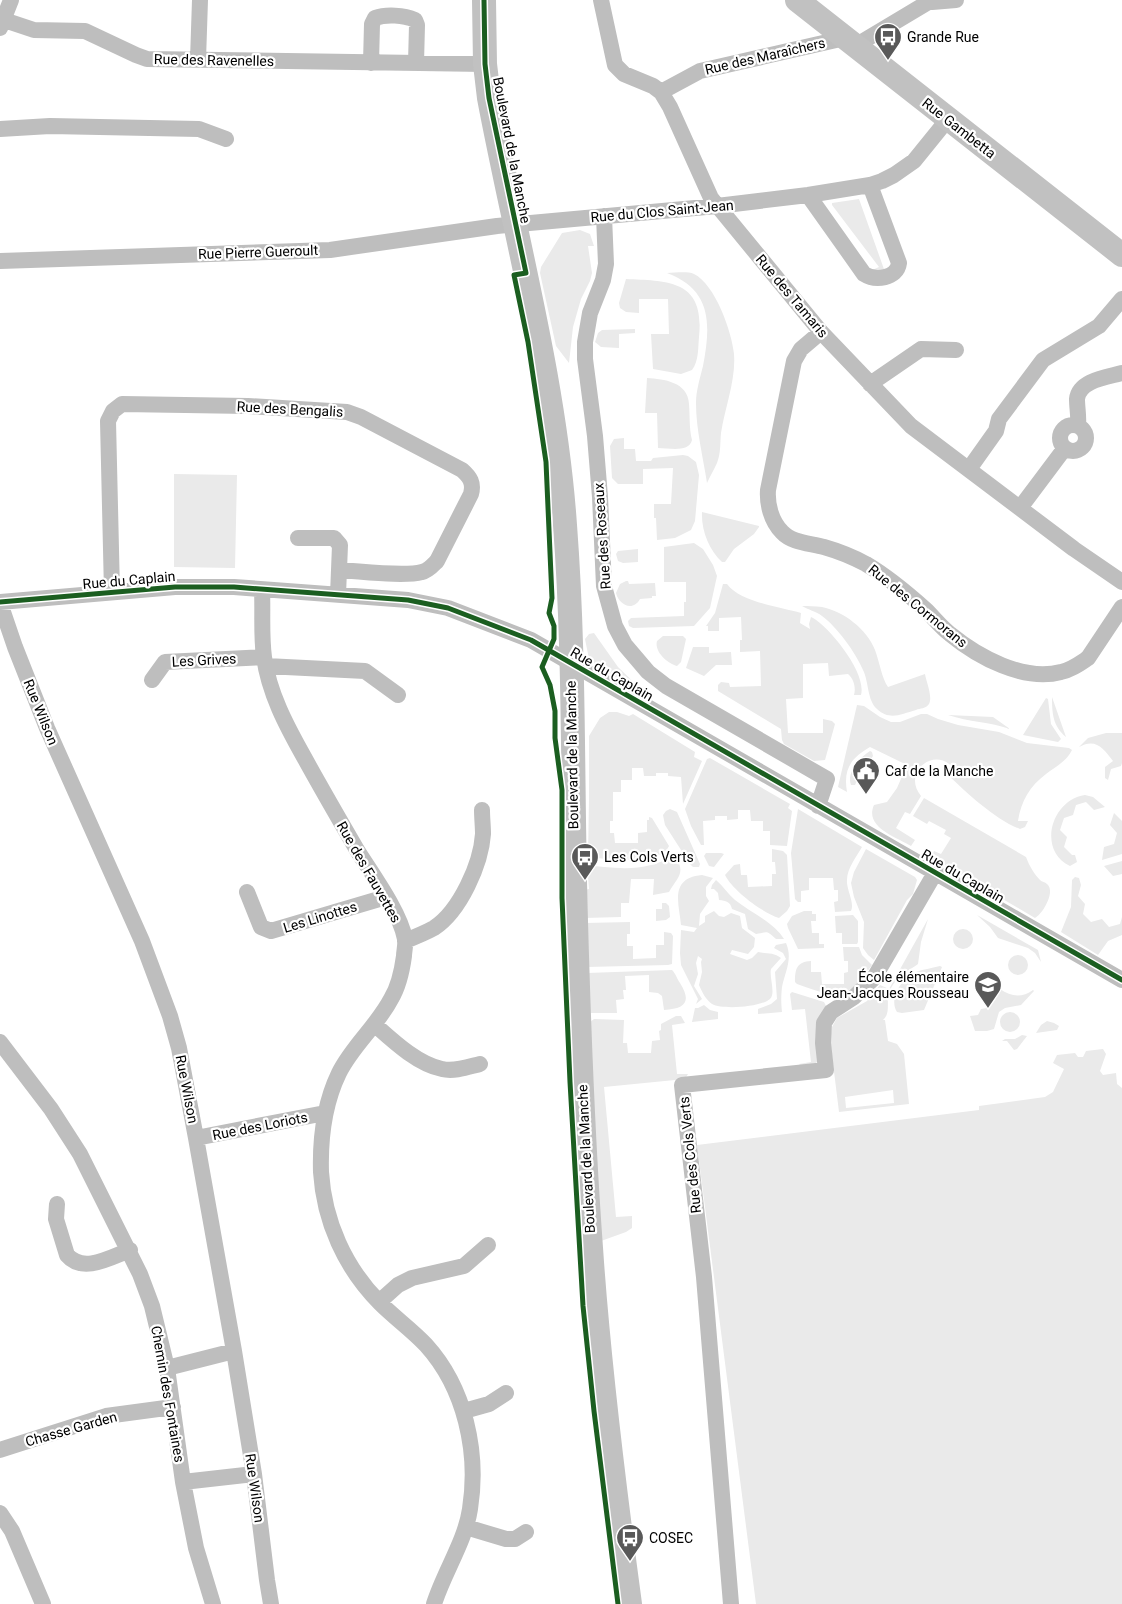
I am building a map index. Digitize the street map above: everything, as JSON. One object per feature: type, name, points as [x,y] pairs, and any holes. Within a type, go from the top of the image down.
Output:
[{"type":"main road","name":"Boulevard de la Manche","points":[[484,0],[485,64],[491,108],[539,335],[554,426],[565,525],[582,1105],[591,1246],[604,1387],[630,1604]]},
{"type":"main road","name":"Rue Gambetta","points":[[796,0],[1122,255]]},
{"type":"street","points":[[2,24],[11,0]]},
{"type":"street","points":[[198,60],[200,0]]},
{"type":"street","points":[[601,0],[615,64],[624,74],[661,92]]},
{"type":"street","points":[[850,42],[932,1],[956,0]]},
{"type":"street","points":[[371,62],[372,24],[375,18],[380,16],[408,17],[415,20],[417,25],[416,63]]},
{"type":"street","name":"Rue des Ravenelles","points":[[2,24],[34,30],[85,31],[147,59],[485,64]]},
{"type":"street","name":"Rue des Maraîchers","points":[[661,92],[700,71],[850,42]]},
{"type":"street","name":"Rue des Tamaris","points":[[661,92],[670,107],[711,198],[822,332],[870,384],[911,426],[1074,549],[1122,582]]},
{"type":"street","name":"Rue du Clos Saint-Jean","points":[[515,224],[717,206],[808,195],[870,184],[894,175],[914,161],[948,119]]},
{"type":"street","points":[[0,129],[50,126],[199,129],[226,139]]},
{"type":"street","points":[[808,195],[864,274],[878,279],[894,273],[899,263],[870,184]]},
{"type":"street","name":"Rue des Roseaux","points":[[604,216],[606,264],[603,280],[590,313],[585,342],[585,359],[595,436],[601,508],[604,586],[616,629],[635,658],[648,672],[666,686],[826,779],[818,806]]},
{"type":"street","name":"Rue Pierre Gueroult","points":[[0,261],[330,250],[515,224]]},
{"type":"street","points":[[969,469],[996,430],[999,419],[1043,360],[1099,326],[1122,299]]},
{"type":"street","name":"Rue des Cormorans","points":[[822,332],[801,349],[794,361],[768,490],[769,509],[782,532],[799,542],[855,558],[870,566],[892,581],[926,610],[950,634],[979,654],[1002,666],[1028,673],[1060,673],[1080,664],[1088,658],[1122,607]]},
{"type":"street","points":[[870,384],[921,349],[956,350]]},
{"type":"street","points":[[1020,508],[1065,448],[1061,440],[1062,432],[1069,426],[1078,426],[1077,398],[1080,390],[1086,384],[1122,373]]},
{"type":"street","name":"Rue des Bengalis","points":[[112,592],[108,421],[114,411],[122,404],[248,406],[347,412],[361,417],[462,470],[469,476],[472,482],[471,494],[437,560],[430,569],[422,572],[400,574],[339,570]]},
{"type":"street","points":[[298,538],[334,538],[340,545],[338,595]]},
{"type":"street","points":[[397,599],[400,574]]},
{"type":"street","name":"Rue du Caplain","points":[[0,603],[175,587],[234,587],[397,599],[448,608],[531,640],[1122,980]]},
{"type":"street","name":"Rue des Fauvettes","points":[[262,590],[265,662],[281,716],[323,792],[386,897],[395,914],[405,941],[399,982],[392,999],[354,1047],[338,1075],[325,1113],[321,1132],[321,1170],[322,1189],[328,1218],[337,1242],[362,1283],[379,1302],[426,1345],[444,1371],[464,1411],[469,1430],[473,1475],[470,1511],[466,1527],[434,1604]]},
{"type":"street","name":"Rue Wilson","points":[[0,603],[47,728],[142,941],[170,1016],[179,1048],[234,1351],[254,1474],[271,1604]]},
{"type":"street","name":"Les Grives","points":[[152,680],[165,662],[265,662]]},
{"type":"street","points":[[265,662],[365,671],[398,695]]},
{"type":"street","points":[[405,941],[434,928],[449,914],[470,881],[478,861],[483,835],[482,810]]},
{"type":"street","name":"Rue des Cols Verts","points":[[731,1604],[704,1276],[682,1085],[826,1070],[823,1043],[824,1023],[831,1012],[854,997],[874,978],[935,873]]},
{"type":"street","name":"Les Linottes","points":[[247,892],[261,927],[271,931],[386,897]]},
{"type":"street","points":[[374,1024],[397,1044],[429,1065],[450,1070],[480,1064]]},
{"type":"street","name":"Chemin des Fontaines","points":[[0,1042],[51,1109],[80,1154],[130,1250],[152,1306],[166,1368],[183,1482],[196,1548],[213,1604]]},
{"type":"street","name":"Rue des Loriots","points":[[196,1138],[325,1113]]},
{"type":"street","points":[[57,1204],[56,1219],[67,1255],[71,1260],[87,1264],[130,1250]]},
{"type":"street","points":[[379,1302],[398,1285],[412,1278],[464,1266],[488,1245]]},
{"type":"street","points":[[166,1368],[234,1351]]},
{"type":"street","points":[[464,1411],[490,1404],[506,1393]]},
{"type":"street","name":"Chasse Garden","points":[[0,1450],[106,1416],[173,1407]]},
{"type":"street","points":[[183,1482],[254,1474]]},
{"type":"street","points":[[0,1513],[12,1531],[43,1604]]},
{"type":"street","points":[[466,1527],[506,1539],[515,1538],[526,1532]]},
{"type":"shaded area","points":[[859,199],[885,272],[870,271],[879,267],[832,205],[832,203]]},
{"type":"shaded area","points":[[580,230],[590,234],[594,246],[588,246],[592,273],[581,299],[573,327],[569,363],[556,346],[540,273],[541,267],[562,233]]},
{"type":"shaded area","points":[[667,273],[691,273],[702,279],[721,310],[733,345],[733,374],[721,433],[719,456],[707,483],[696,413],[697,389],[706,351],[707,323],[705,310],[693,289],[682,280]]},
{"type":"shaded area","points":[[626,279],[670,283],[681,287],[690,294],[696,304],[699,318],[698,354],[692,370],[681,374],[653,369],[651,334],[669,334],[668,299],[639,299],[639,313],[626,312],[620,308],[619,303]]},
{"type":"shaded area","points":[[635,329],[635,333],[619,334],[619,348],[601,347],[595,342],[598,333],[602,330]]},
{"type":"shaded area","points":[[647,378],[661,379],[674,383],[680,386],[688,397],[692,440],[687,447],[678,449],[658,448],[657,413],[645,413]]},
{"type":"shaded area","points":[[624,438],[624,449],[635,449],[636,461],[651,461],[653,458],[683,455],[696,462],[699,475],[695,521],[691,530],[675,538],[657,540],[654,504],[671,504],[673,468],[643,469],[643,484],[618,484],[612,478],[610,446],[614,439]]},
{"type":"shaded area","points":[[174,474],[237,475],[235,568],[174,567]]},
{"type":"shaded area","points":[[702,512],[759,527],[754,534],[734,549],[725,562],[722,562],[713,552],[707,539],[703,526]]},
{"type":"shaded area","points":[[694,543],[703,549],[713,565],[717,576],[710,608],[694,626],[633,628],[629,626],[628,621],[631,618],[684,616],[686,582],[664,582],[664,547]]},
{"type":"shaded area","points":[[638,549],[638,562],[623,563],[618,561],[616,554],[618,551]]},
{"type":"shaded area","points":[[626,581],[629,584],[655,583],[656,596],[640,599],[637,603],[630,606],[623,604],[616,593],[620,584]]},
{"type":"shaded area","points":[[723,584],[727,584],[733,590],[751,600],[801,613],[800,623],[810,629],[809,624],[811,617],[813,618],[829,631],[853,664],[861,686],[861,695],[854,695],[854,684],[848,674],[829,676],[828,663],[803,664],[803,698],[786,699],[788,733],[823,733],[823,719],[832,721],[835,724],[825,760],[814,761],[784,744],[781,729],[718,691],[718,685],[721,682],[729,683],[730,687],[761,686],[760,651],[740,652],[740,640],[742,640],[741,617],[719,618],[719,631],[708,631],[708,626],[706,626],[715,613]]},
{"type":"shaded area","points":[[802,606],[819,607],[838,612],[860,628],[875,650],[888,687],[925,674],[930,697],[928,706],[896,716],[882,713],[871,701],[863,670],[846,641],[822,616]]},
{"type":"shaded area","points":[[594,633],[618,667],[648,696],[606,672],[589,659],[585,639],[589,634]]},
{"type":"shaded area","points":[[663,636],[683,636],[686,639],[681,662],[677,666],[666,660],[658,649],[657,641]]},
{"type":"shaded area","points":[[693,647],[709,647],[709,653],[731,652],[732,665],[716,665],[704,676],[686,668]]},
{"type":"shaded area","points":[[1052,697],[1066,737],[1058,728],[1054,719]]},
{"type":"shaded area","points":[[1046,698],[1048,699],[1051,724],[1061,739],[1058,742],[1023,735]]},
{"type":"shaded area","points":[[857,705],[864,706],[891,722],[900,722],[921,714],[927,714],[958,725],[999,732],[1027,743],[1069,748],[1072,750],[1064,761],[1046,774],[1027,794],[1021,807],[1018,821],[1028,821],[1025,827],[1020,829],[992,813],[965,791],[949,776],[955,770],[947,763],[931,760],[923,764],[915,778],[916,787],[921,796],[910,814],[905,812],[896,828],[915,840],[911,846],[890,835],[877,825],[872,813],[874,805],[887,802],[897,788],[907,765],[870,747],[858,755],[850,765],[846,777],[847,792],[838,787]]},
{"type":"shaded area","points":[[609,712],[617,712],[629,716],[633,714],[695,752],[694,757],[702,761],[683,804],[681,777],[668,776],[668,773],[644,776],[643,768],[632,768],[632,780],[621,780],[621,792],[613,792],[613,821],[610,821],[610,833],[614,833],[615,843],[638,843],[638,833],[647,832],[647,820],[649,820],[649,817],[652,818],[669,846],[664,852],[655,856],[632,860],[588,857],[589,736],[600,718]]},
{"type":"shaded area","points":[[948,715],[993,717],[1010,729],[995,725]]},
{"type":"shaded area","points":[[1106,733],[1122,733],[1122,763],[1121,766],[1111,769],[1108,780],[1105,778],[1105,767],[1113,761],[1106,752],[1095,744],[1085,744],[1079,747],[1088,738]]},
{"type":"shaded area","points":[[870,751],[873,756],[866,767],[863,768],[855,785],[851,785],[850,775],[852,771],[858,761]]},
{"type":"shaded area","points":[[710,758],[790,804],[788,808],[792,811],[787,846],[770,845],[770,831],[763,831],[763,821],[751,821],[750,810],[738,810],[738,819],[727,820],[727,816],[715,816],[715,820],[703,821],[704,845],[701,845],[685,809],[707,759]]},
{"type":"shaded area","points":[[1085,795],[1093,797],[1105,807],[1094,810],[1086,802],[1076,805],[1073,815],[1064,818],[1060,830],[1067,837],[1064,847],[1072,855],[1075,855],[1077,862],[1070,866],[1060,859],[1054,849],[1051,838],[1052,826],[1064,806],[1073,799]]},
{"type":"shaded area","points":[[924,798],[1026,857],[1036,875],[1049,887],[1049,897],[1045,907],[1038,916],[1035,918],[931,857],[934,851],[941,854],[951,838],[944,834],[946,830],[929,821],[927,824],[913,816]]},
{"type":"shaded area","points":[[670,809],[677,812],[700,864],[699,867],[693,867],[690,864],[665,825],[663,815]]},
{"type":"shaded area","points":[[798,809],[862,847],[847,876],[852,904],[851,911],[835,912],[834,902],[838,901],[838,890],[834,890],[833,878],[809,878],[809,890],[801,891],[801,902],[795,899],[791,853]]},
{"type":"shaded area","points":[[1114,813],[1122,821],[1122,854],[1102,860],[1104,847],[1114,844],[1117,833],[1110,825]]},
{"type":"shaded area","points":[[772,849],[783,851],[787,855],[790,906],[779,918],[749,901],[725,875],[734,865],[740,864],[741,875],[747,875],[748,887],[772,886],[772,874],[776,874],[775,862],[772,862]]},
{"type":"shaded area","points":[[866,849],[915,877],[917,880],[913,894],[907,900],[874,960],[863,948],[864,922],[854,897],[851,883],[854,872]]},
{"type":"shaded area","points":[[706,853],[724,854],[714,867],[709,866],[704,856]]},
{"type":"shaded area","points":[[676,858],[679,863],[680,872],[669,892],[653,895],[654,879],[631,879],[629,903],[621,903],[621,917],[584,918],[584,890],[589,889],[588,877],[584,877],[584,865],[634,868]]},
{"type":"shaded area","points":[[1122,861],[1122,874],[1113,876],[1104,866]]},
{"type":"shaded area","points":[[702,875],[713,878],[706,887],[706,896],[709,901],[700,914],[699,926],[705,922],[705,916],[714,911],[719,916],[724,917],[731,913],[740,916],[742,928],[755,938],[754,947],[748,954],[732,950],[730,954],[747,960],[758,952],[773,954],[781,958],[771,969],[772,996],[765,1002],[751,1006],[733,1007],[712,1004],[706,998],[699,985],[702,959],[698,956],[696,963],[698,974],[694,986],[702,999],[696,1004],[698,999],[681,965],[680,953],[681,930],[694,932],[697,928],[681,925],[678,893],[685,881]]},
{"type":"shaded area","points":[[1075,877],[1079,878],[1081,885],[1078,896],[1085,904],[1083,914],[1091,922],[1102,919],[1109,927],[1120,924],[1122,917],[1122,935],[1108,941],[1098,955],[1061,932],[1071,907],[1072,880]]},
{"type":"shaded area","points":[[716,880],[735,900],[775,928],[784,939],[776,939],[767,932],[756,934],[748,929],[745,914],[732,909],[727,902],[719,900],[718,893],[711,889]]},
{"type":"shaded area","points":[[662,903],[666,903],[669,906],[670,917],[666,920],[656,921],[656,909],[662,909]]},
{"type":"shaded area","points":[[804,911],[812,911],[812,914],[816,914],[816,921],[811,921],[812,933],[819,933],[819,944],[824,944],[824,948],[798,949],[787,924],[792,916]]},
{"type":"shaded area","points":[[853,915],[858,921],[858,942],[857,944],[842,944],[842,933],[836,933],[835,916]]},
{"type":"shaded area","points":[[977,915],[1038,950],[1041,962],[1035,953],[1028,948],[998,938],[990,927]]},
{"type":"shaded area","points":[[928,919],[921,942],[918,964],[894,983],[888,996],[888,1011],[883,1020],[885,1020],[888,1041],[897,1044],[904,1054],[909,1104],[839,1112],[830,1039],[832,1027],[837,1018],[867,1001],[880,985],[889,989]],"holes":[[[893,1090],[894,1103],[846,1108],[845,1097]]]},
{"type":"shaded area","points":[[630,922],[627,946],[633,946],[633,959],[656,958],[656,945],[664,945],[664,932],[671,933],[673,936],[672,964],[587,967],[585,923]]},
{"type":"shaded area","points":[[963,929],[970,932],[973,939],[970,946],[963,949],[956,946],[953,939],[956,932]]},
{"type":"shaded area","points":[[786,943],[789,960],[782,987],[782,1012],[758,1014],[758,1009],[771,1004],[777,999],[775,972],[786,959],[783,953],[774,948],[776,945]]},
{"type":"shaded area","points":[[843,947],[859,947],[862,955],[872,965],[854,986],[839,994],[831,994],[811,989],[795,982],[800,964],[811,961],[811,972],[821,972],[822,984],[844,984],[844,973],[848,972],[848,961],[844,961]]},
{"type":"shaded area","points":[[1018,955],[1025,958],[1028,965],[1025,972],[1018,975],[1011,972],[1008,965],[1011,958]]},
{"type":"shaded area","points":[[942,967],[924,1010],[897,1012],[894,1001],[898,989],[906,978],[916,972]]},
{"type":"shaded area","points":[[672,970],[686,995],[686,1000],[681,1006],[664,1010],[662,996],[658,993],[649,992],[649,975],[625,976],[626,990],[623,990],[624,999],[616,1000],[617,1013],[589,1013],[587,973]]},
{"type":"shaded area","points":[[1000,989],[1016,996],[1034,991],[1021,1005],[1005,1008],[999,1012],[994,1029],[975,1031],[970,1016],[978,1015],[981,1009],[987,1008],[994,991],[996,992]]},
{"type":"shaded area","points":[[792,992],[824,1002],[826,1006],[819,1060],[815,1064],[801,1066],[799,1064],[811,1062],[805,1009],[792,1010],[790,994]]},
{"type":"shaded area","points":[[704,1005],[710,1010],[718,1012],[718,1019],[692,1022],[695,1008]]},
{"type":"shaded area","points":[[1010,1012],[1017,1015],[1020,1022],[1017,1029],[1010,1032],[1003,1029],[1000,1022],[1003,1015]]},
{"type":"shaded area","points":[[676,1016],[681,1016],[685,1023],[672,1025],[677,1074],[688,1074],[685,1079],[604,1087],[616,1217],[632,1216],[632,1228],[601,1241],[589,1023],[594,1019],[624,1020],[623,1043],[627,1043],[628,1053],[651,1053],[652,1041],[660,1040],[659,1031],[661,1030],[661,1024]]},
{"type":"shaded area","points":[[1047,1021],[1059,1026],[1057,1030],[1036,1033],[1041,1025]]},
{"type":"shaded area","points":[[1022,1035],[1027,1036],[1017,1049],[1014,1050],[1007,1041],[1002,1041],[1005,1039],[1015,1039]]},
{"type":"shaded area","points":[[1103,1049],[1106,1054],[1100,1071],[1103,1075],[1116,1073],[1117,1084],[1122,1088],[1122,1604],[756,1604],[697,1145],[979,1110],[979,1106],[1045,1097],[1053,1092],[1064,1069],[1053,1063],[1057,1055],[1075,1053],[1078,1057],[1083,1057],[1086,1051]]},
{"type":"cycle path","points":[[484,0],[485,64],[489,98],[526,273],[514,275],[528,342],[546,462],[552,598],[549,613],[554,626],[554,639],[542,667],[550,685],[555,711],[555,738],[562,790],[562,898],[583,1306],[618,1604]]},
{"type":"cycle path","points":[[0,602],[175,587],[234,587],[408,600],[448,608],[531,640],[1122,980]]},
{"type":"place","name":"Grande Rue","points":[[888,61]]},
{"type":"place","name":"Caf de la Manche","points":[[866,795]]},
{"type":"place","name":"Les Cols Verts","points":[[585,881]]},
{"type":"place","name":"École élémentaire Jean-Jacques Rousseau","points":[[988,1009]]},
{"type":"place","name":"COSEC","points":[[630,1562]]}]
